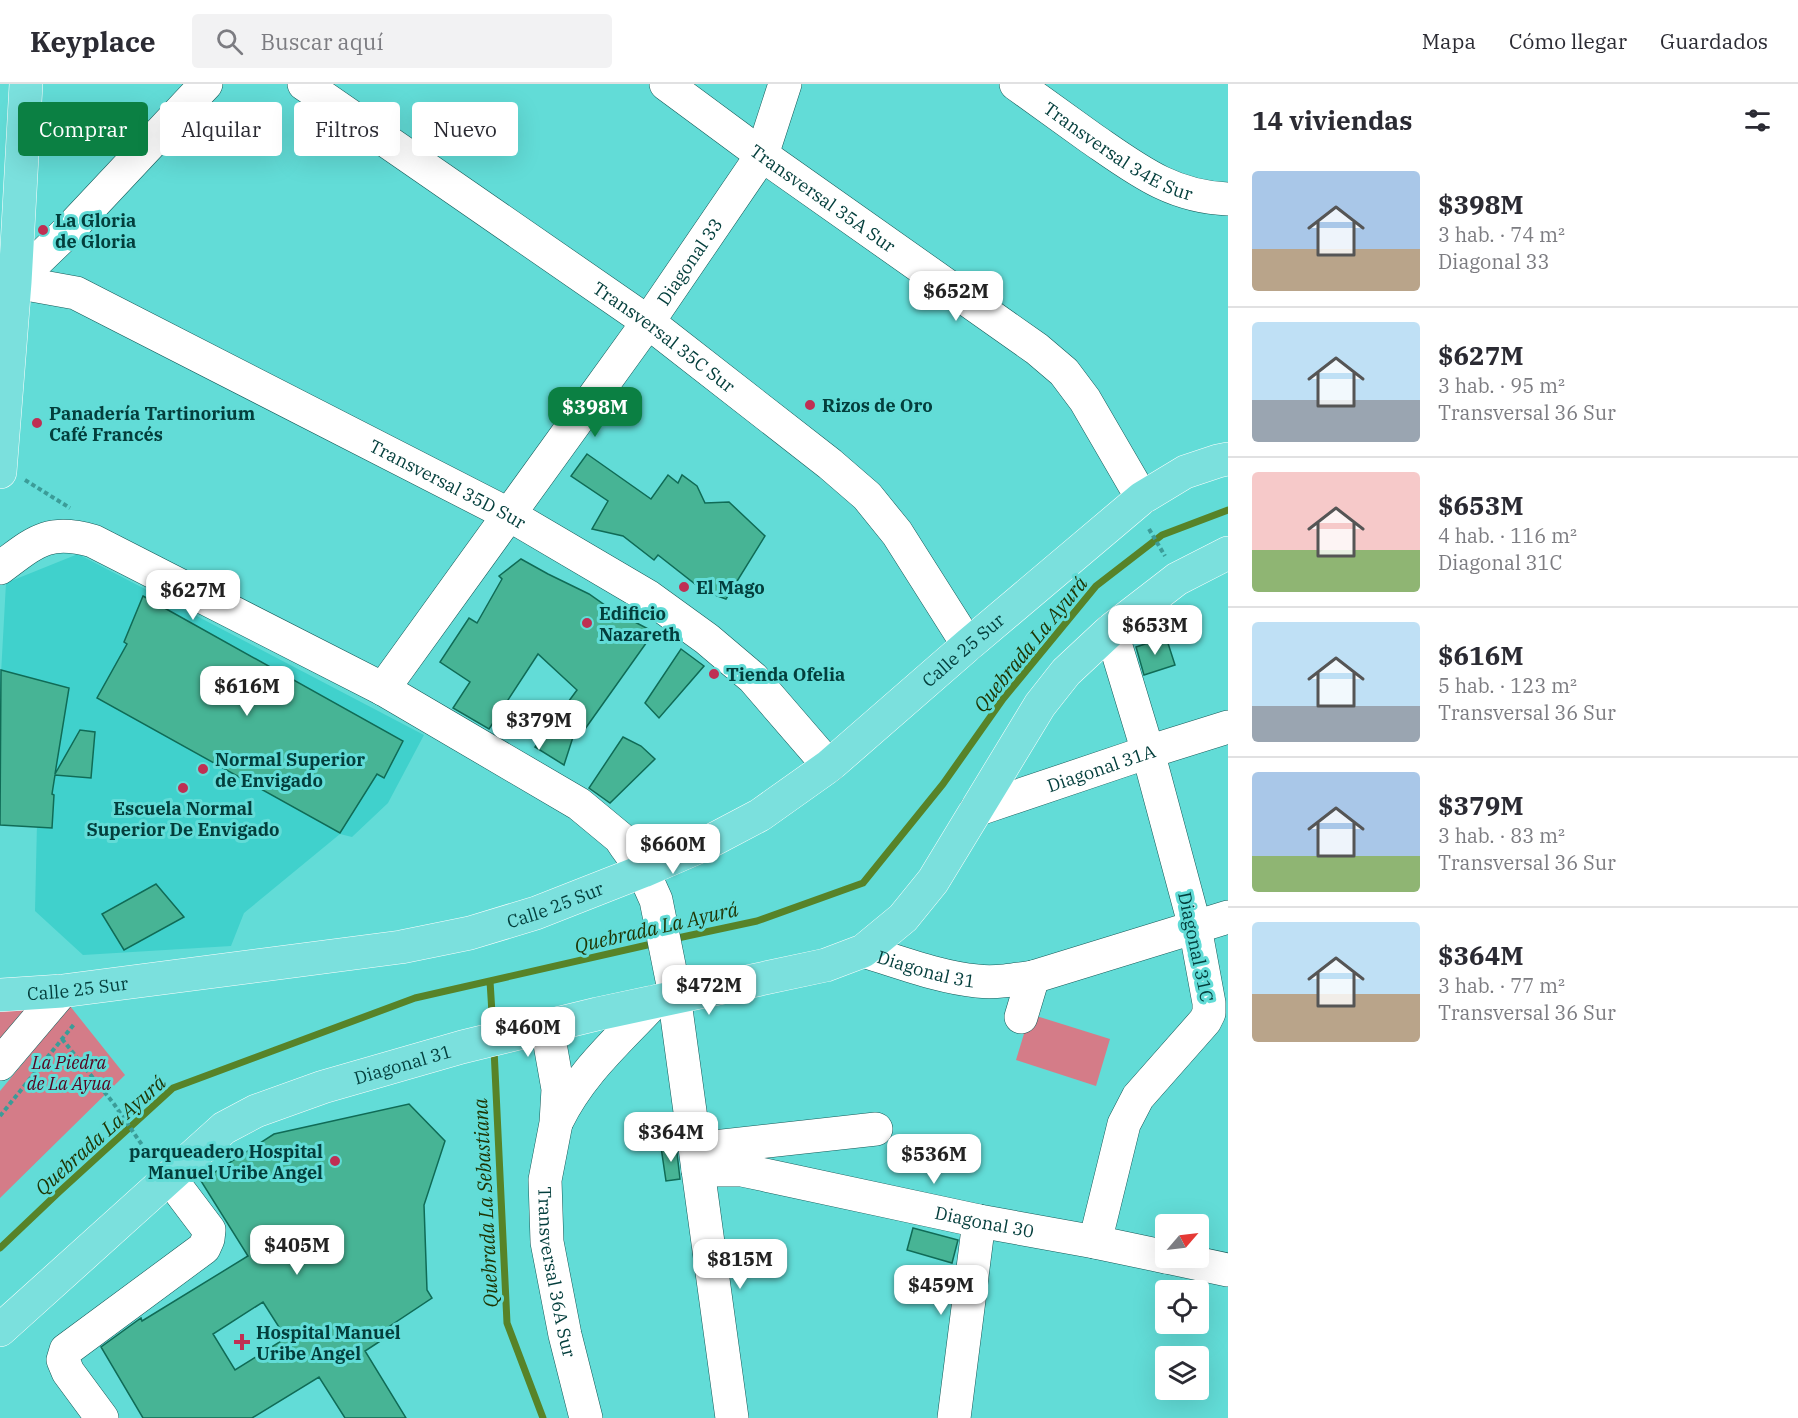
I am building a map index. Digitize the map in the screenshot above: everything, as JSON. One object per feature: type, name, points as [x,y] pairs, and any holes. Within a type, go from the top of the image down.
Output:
[{"type":"main road","points":[[0,472],[5,287],[27,84]]},
{"type":"main road","name":"Calle 25 Sur","points":[[0,994],[62,991],[401,946],[458,935],[650,885],[705,844],[760,815],[830,766],[968,645],[1144,511],[1185,472],[1228,459]]},
{"type":"main road","points":[[863,951],[903,918],[933,881],[1040,705],[1066,672],[1110,630],[1177,579],[1228,554]]},
{"type":"main road","name":"Diagonal 31","points":[[0,1330],[162,1170],[224,1128],[256,1111],[323,1088],[462,1047],[826,965],[863,951]]},
{"type":"street","points":[[5,287],[68,231],[206,84]]},
{"type":"street","name":"Transversal 35C Sur","points":[[304,84],[648,322],[830,464],[867,496],[897,533],[968,645]]},
{"type":"street","name":"Transversal 35A Sur","points":[[666,84],[762,155],[1037,349],[1064,372],[1085,400],[1144,511]]},
{"type":"street","name":"Diagonal 33","points":[[383,689],[507,514],[648,322],[762,155],[785,84]]},
{"type":"street","name":"Transversal 34E Sur","points":[[1016,84],[1133,167],[1162,184],[1189,194],[1228,199]]},
{"type":"street","name":"Transversal 35D Sur","points":[[5,287],[76,293],[507,514],[648,597],[707,639],[753,678],[830,766]]},
{"type":"street","points":[[0,568],[42,540],[59,535],[93,541],[383,689],[579,804],[620,838],[650,885],[667,954],[664,1000],[697,1160],[732,1418]]},
{"type":"street","name":"Diagonal 31C","points":[[1095,1242],[1124,1124],[1131,1109],[1138,1097],[1205,1021],[1209,1013],[1195,927],[1148,752],[1110,630]]},
{"type":"street","name":"Diagonal 31A","points":[[976,810],[1228,727]]},
{"type":"street","name":"Diagonal 31","points":[[863,951],[920,969],[976,981],[1008,981],[1033,977],[1228,917]]},
{"type":"street","points":[[1021,1017],[1033,977]]},
{"type":"street","points":[[0,1064],[62,991]]},
{"type":"street","name":"Transversal 36A Sur","points":[[556,1123],[589,1070],[664,1000]]},
{"type":"street","name":"Transversal 36A Sur","points":[[543,1028],[558,1089],[556,1123],[545,1180],[547,1242],[565,1335],[586,1418]]},
{"type":"street","points":[[739,1158],[876,1129]]},
{"type":"street","name":"Diagonal 30","points":[[697,1160],[739,1158],[979,1221],[1155,1255]]},
{"type":"street","points":[[102,1418],[68,1372],[63,1360],[66,1350],[204,1248],[208,1239],[209,1230],[162,1170]]},
{"type":"street","points":[[954,1418],[979,1221]]},
{"type":"street","name":"Diagonal 30","points":[[1209,1266],[1228,1270]]},
{"type":"path","points":[[1144,511],[1164,555]]},
{"type":"path","points":[[62,1039],[114,1104],[162,1170]]},
{"type":"shaded area","name":"Normal Superior de Envigado","points":[[78,554],[424,735],[388,803],[352,837],[340,834],[244,913],[231,946],[83,955],[35,911],[37,823],[0,824],[0,692],[6,583]]},
{"type":"green space","points":[[0,1002],[46,1005],[0,1059]]},
{"type":"green space","name":"La Piedra de La Ayua","points":[[70,1006],[125,1075],[0,1198],[0,1091]]},
{"type":"green space","points":[[1030,1014],[1110,1039],[1096,1086],[1016,1060]]},
{"type":"building","points":[[587,454],[651,499],[668,475],[678,483],[682,475],[697,486],[705,503],[729,502],[765,536],[726,599],[704,591],[658,555],[654,560],[623,536],[592,529],[608,501],[571,476]]},
{"type":"building","points":[[521,559],[589,594],[612,610],[654,632],[580,736],[574,734],[564,765],[535,747],[577,690],[538,654],[489,729],[453,708],[470,682],[440,662],[469,618],[477,623],[502,579],[499,576]]},
{"type":"building","points":[[143,596],[403,741],[384,778],[377,774],[340,833],[97,698],[127,644],[124,642]]},
{"type":"building","points":[[1166,637],[1175,665],[1144,675],[1136,647]]},
{"type":"building","points":[[681,649],[704,666],[659,718],[645,703]]},
{"type":"building","points":[[1,670],[69,688],[55,774],[80,730],[95,732],[91,778],[55,775],[52,794],[54,795],[52,828],[0,825]]},
{"type":"building","points":[[623,737],[641,746],[655,759],[610,803],[589,788]]},
{"type":"building","points":[[156,884],[184,917],[124,950],[102,914]]},
{"type":"building","points":[[409,1104],[445,1141],[424,1205],[427,1290],[432,1298],[378,1334],[382,1340],[365,1351],[406,1418],[345,1418],[319,1377],[252,1418],[143,1418],[101,1347],[141,1318],[142,1321],[248,1256],[201,1181],[274,1134]],"holes":[[[263,1302],[286,1338],[235,1370],[213,1334]]]},
{"type":"building","points":[[676,1144],[680,1179],[666,1181],[661,1147]]},
{"type":"building","points":[[913,1228],[958,1240],[952,1263],[907,1250]]},
{"type":"waterway","name":"Quebrada La Ayurá","points":[[673,939],[757,921],[863,883],[943,784],[1003,699],[1096,586],[1162,535],[1228,510]]},
{"type":"waterway","name":"Quebrada La Ayurá","points":[[0,1248],[173,1088],[415,998],[656,943]]},
{"type":"waterway","name":"Quebrada La Sebastiana","points":[[490,981],[493,1029]]},
{"type":"waterway","name":"Quebrada La Sebastiana","points":[[494,1049],[507,1323],[543,1418]]},
{"type":"place","name":"La Gloria de Gloria","points":[[43,230]]},
{"type":"place","name":"Rizos de Oro","points":[[810,405]]},
{"type":"place","name":"Panadería Tartinorium Café Francés","points":[[37,423]]},
{"type":"place","name":"El Mago","points":[[684,587]]},
{"type":"place","name":"Edificio Nazareth","points":[[587,623]]},
{"type":"place","name":"Tienda Ofelia","points":[[714,674]]},
{"type":"place","name":"Normal Superior de Envigado","points":[[203,769]]},
{"type":"place","name":"Escuela Normal Superior De Envigado","points":[[183,788]]},
{"type":"place","name":"parqueadero Hospital Manuel Uribe Angel","points":[[335,1161]]},
{"type":"place","name":"Hospital Manuel Uribe Angel","points":[[242,1342]]}]
